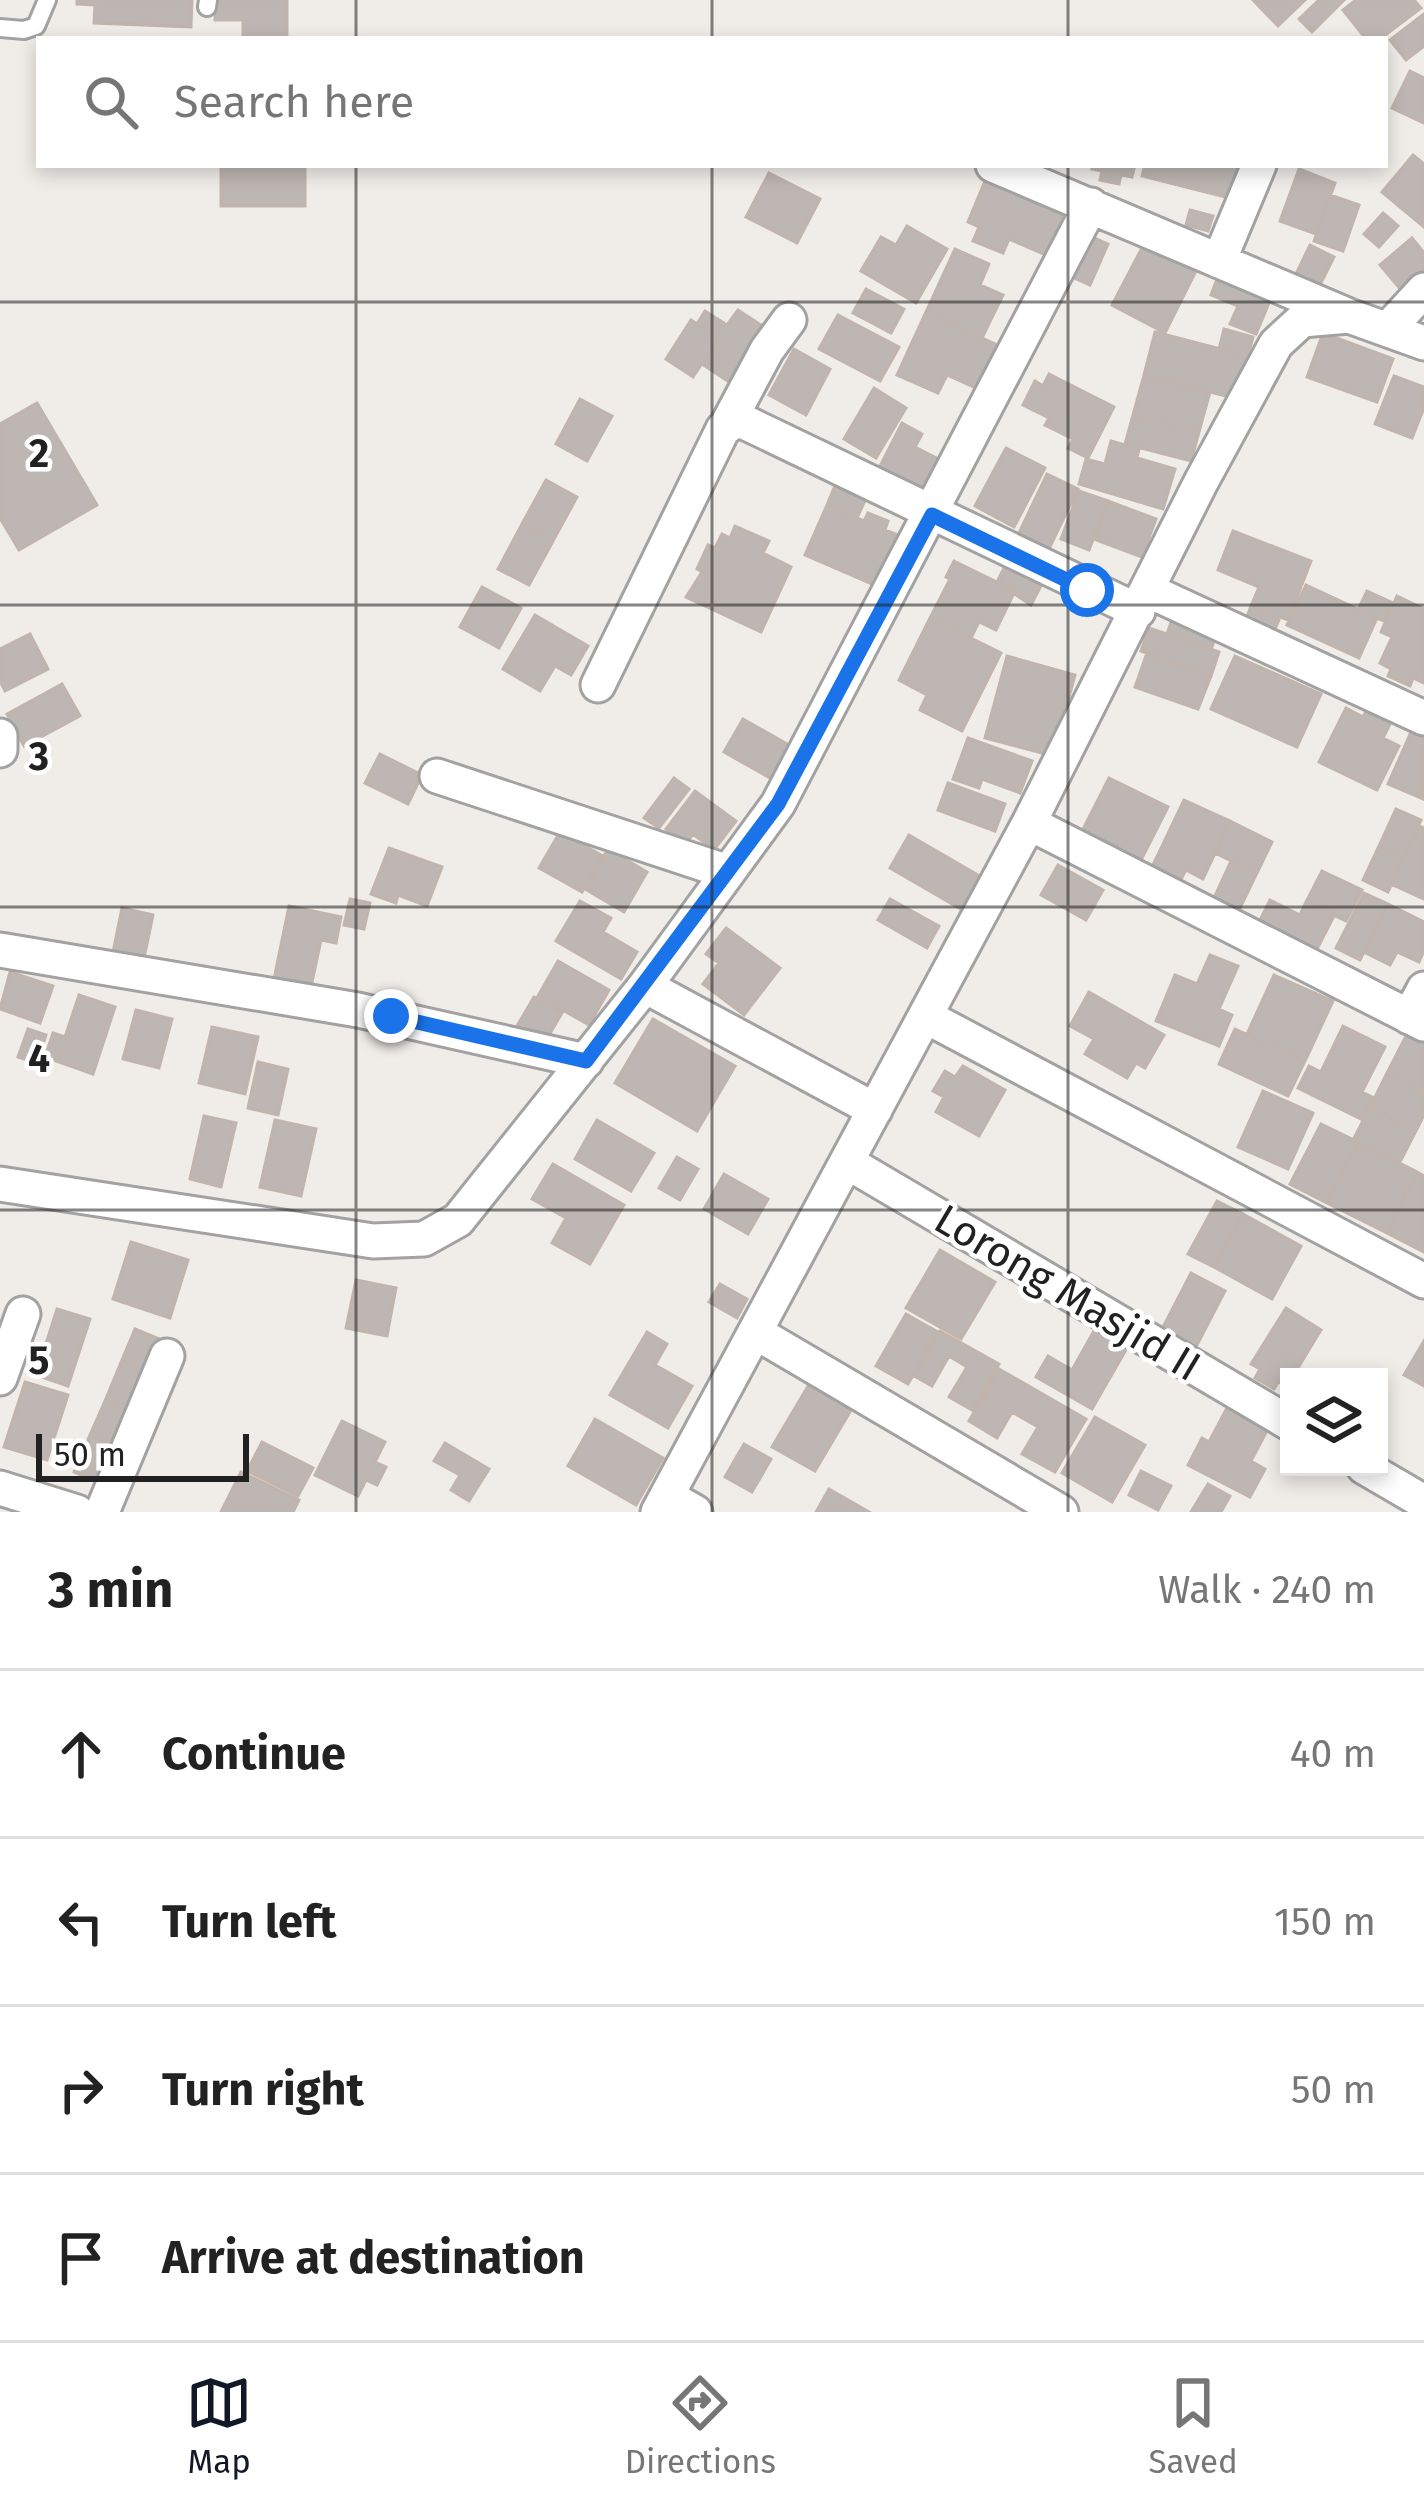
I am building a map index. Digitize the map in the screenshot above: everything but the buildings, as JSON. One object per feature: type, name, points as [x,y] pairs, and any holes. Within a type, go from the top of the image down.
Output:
[{"type":"street","points":[[1000,168],[1424,344]]},
{"type":"street","points":[[1219,261],[1257,168]]},
{"type":"street","points":[[0,1184],[331,1236],[393,1242],[424,1239],[447,1230],[480,1197],[645,986],[778,804],[1091,205]]},
{"type":"street","points":[[1388,329],[1424,290]]},
{"type":"street","points":[[673,1507],[754,1332],[1029,823],[1211,462],[1284,334],[1316,316],[1349,316]]},
{"type":"street","points":[[598,685],[728,422],[788,320]]},
{"type":"street","points":[[728,422],[744,420],[932,515],[1424,718]]},
{"type":"street","points":[[0,736],[0,750]]},
{"type":"street","points":[[436,776],[728,872]]},
{"type":"street","points":[[1029,823],[1419,1010]]},
{"type":"street","points":[[0,950],[358,1010],[586,1061]]},
{"type":"street","points":[[645,986],[875,1110]]},
{"type":"street","points":[[925,1016],[1424,1281]]},
{"type":"street","name":"Lorong Masjid II","points":[[847,1162],[1280,1418]]},
{"type":"street","points":[[0,1378],[23,1313]]},
{"type":"street","points":[[754,1332],[1061,1512]]},
{"type":"street","points":[[102,1512],[167,1356]]},
{"type":"street","points":[[1379,1476],[1424,1502]]},
{"type":"street","points":[[0,1488],[77,1512]]},
{"type":"lane","points":[[0,28],[36,26],[47,0]]},
{"type":"route","points":[[391,1016],[586,1061],[778,804],[932,515],[1087,590]]}]
